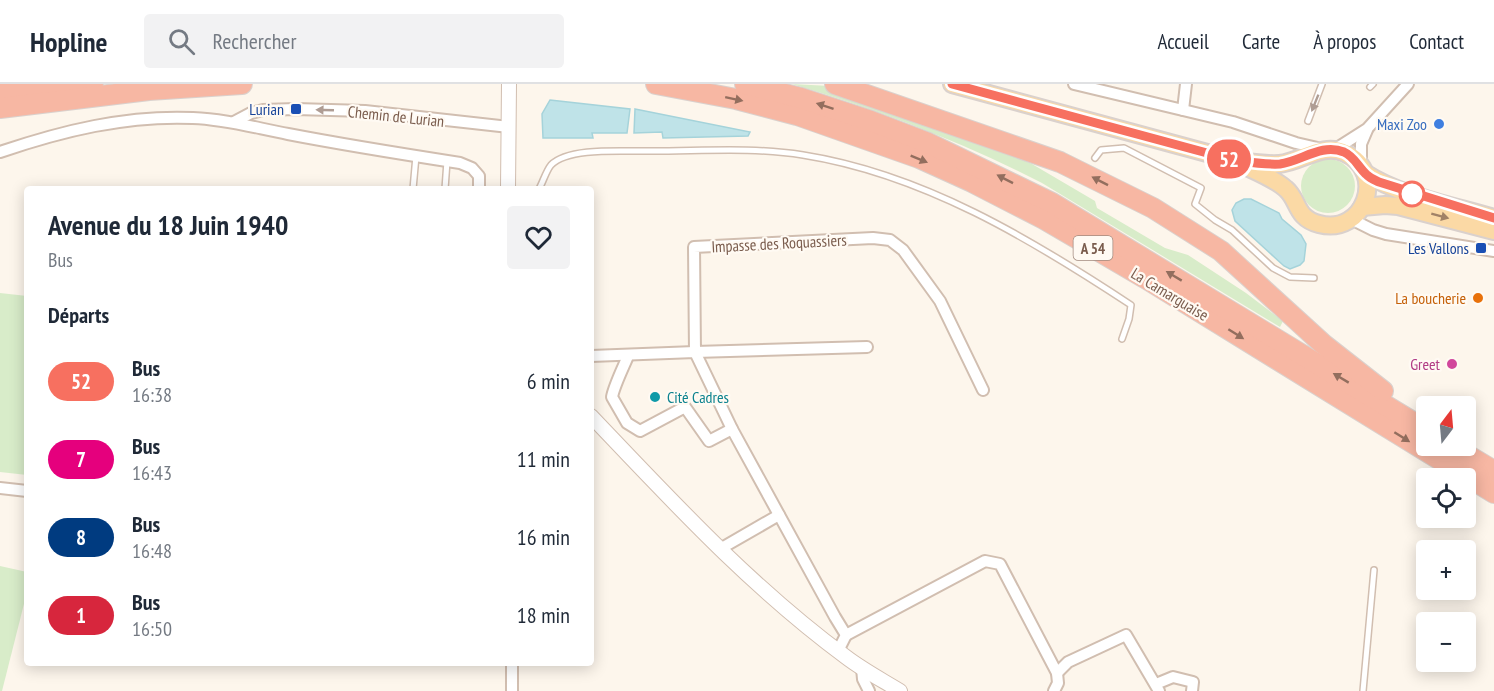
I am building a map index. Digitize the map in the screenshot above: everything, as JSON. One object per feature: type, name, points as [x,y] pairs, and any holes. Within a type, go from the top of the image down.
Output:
[{"type":"highway","points":[[0,90],[98,84]]},
{"type":"highway","points":[[0,108],[149,90],[243,84]]},
{"type":"highway","name":"La Camarguaise","points":[[656,84],[736,99],[797,115],[919,158],[972,182],[1044,219],[1145,278],[1494,493]]},
{"type":"highway","name":"La Camarguaise","points":[[745,84],[801,98],[926,142],[1052,203],[1416,424]]},
{"type":"highway","points":[[836,84],[1060,162],[1153,208],[1221,251],[1323,344],[1416,414]]},
{"type":"highway","points":[[1476,452],[1494,464]]},
{"type":"highway","points":[[1469,456],[1494,471]]},
{"type":"main road","points":[[952,84],[1233,160],[1280,164],[1330,149],[1345,152],[1379,182],[1401,191],[1494,218]]},
{"type":"main road","points":[[1292,196],[1293,175],[1298,165],[1306,157]]},
{"type":"main road","points":[[1233,160],[1287,189],[1301,213],[1316,224],[1328,226],[1340,224],[1357,213],[1384,205],[1398,206],[1494,231]]},
{"type":"main road","points":[[1357,213],[1367,196],[1368,185],[1363,170]]},
{"type":"street","points":[[1074,84],[1233,122],[1296,143],[1330,149],[1367,129],[1408,84]]},
{"type":"street","points":[[1183,110],[1186,84]]},
{"type":"street","points":[[508,186],[509,90]]},
{"type":"street","name":"Chemin de Lurian","points":[[234,123],[251,113],[282,109],[365,111],[509,127]]},
{"type":"street","points":[[0,152],[90,126],[140,119],[193,118],[234,123],[447,161],[472,168],[479,176],[479,186]]},
{"type":"street","points":[[1363,170],[1362,144],[1367,129]]},
{"type":"street","points":[[1357,213],[1373,230],[1386,234],[1494,250]]},
{"type":"street","name":"Impasse des Roquassiers","points":[[695,352],[694,247],[873,238],[890,240],[903,250],[940,301],[982,390]]},
{"type":"street","points":[[594,356],[867,347]]},
{"type":"street","points":[[695,352],[732,429],[846,635]]},
{"type":"street","points":[[628,356],[612,397],[627,423],[640,431],[685,407],[709,441],[732,429]]},
{"type":"street","points":[[594,419],[720,549],[773,599],[838,651],[900,691]]},
{"type":"street","points":[[0,488],[24,491]]},
{"type":"street","points":[[720,549],[779,515]]},
{"type":"street","points":[[838,651],[846,635],[986,561],[992,561],[1000,564],[1057,673],[1058,683],[1054,691]]},
{"type":"street","points":[[1057,673],[1068,662],[1126,635],[1157,688],[1173,677],[1193,682],[1192,691]]},
{"type":"street","points":[[512,666],[512,691]]},
{"type":"street","points":[[862,668],[863,679],[869,691]]},
{"type":"lane","points":[[1308,121],[1322,84]]},
{"type":"lane","points":[[1095,158],[1101,150],[1124,148],[1202,188],[1195,204],[1232,230],[1273,268],[1290,277],[1314,278]]},
{"type":"lane","points":[[540,186],[551,165],[568,154],[602,152],[743,150],[801,155],[868,168],[940,196],[1020,236],[1066,262],[1131,305],[1122,339]]},
{"type":"lane","points":[[413,186],[416,156]]},
{"type":"lane","points":[[445,186],[447,161]]},
{"type":"lane","points":[[1363,691],[1374,570]]},
{"type":"green space","points":[[792,84],[830,86],[1032,164],[1095,201],[1097,208],[1165,248],[1188,255],[1246,293],[1283,321],[1280,327],[1042,183],[1012,168],[920,128]]},
{"type":"green space","points":[[1323,159],[1333,159],[1343,163],[1351,171],[1355,186],[1351,201],[1343,209],[1333,213],[1323,213],[1313,209],[1305,201],[1301,191],[1301,181],[1305,171],[1313,163]]},
{"type":"green space","points":[[0,293],[24,296],[24,475],[0,472]]},
{"type":"green space","points":[[0,566],[24,571],[24,604],[2,691],[0,691]]},
{"type":"water","points":[[550,100],[630,109],[627,133],[592,133],[593,138],[543,138],[542,114]]},
{"type":"water","points":[[635,109],[750,132],[748,136],[663,138],[662,132],[634,133]]},
{"type":"water","points":[[1244,199],[1251,199],[1279,213],[1282,219],[1301,235],[1306,244],[1304,261],[1300,265],[1290,269],[1284,266],[1235,221],[1232,210],[1236,203]]},
{"type":"bus line","name":"52","points":[[952,84],[1233,160],[1280,164],[1326,149],[1345,152],[1354,158],[1365,173],[1379,182],[1401,191],[1494,218]]},
{"type":"place","name":"Lurian","points":[[296,109]]},
{"type":"place","name":"Maxi Zoo","points":[[1439,124]]},
{"type":"place","name":"Les Vallons","points":[[1481,248]]},
{"type":"place","name":"La boucherie","points":[[1478,298]]},
{"type":"place","name":"Greet","points":[[1452,364]]},
{"type":"place","name":"Cité Cadres","points":[[655,397]]}]
